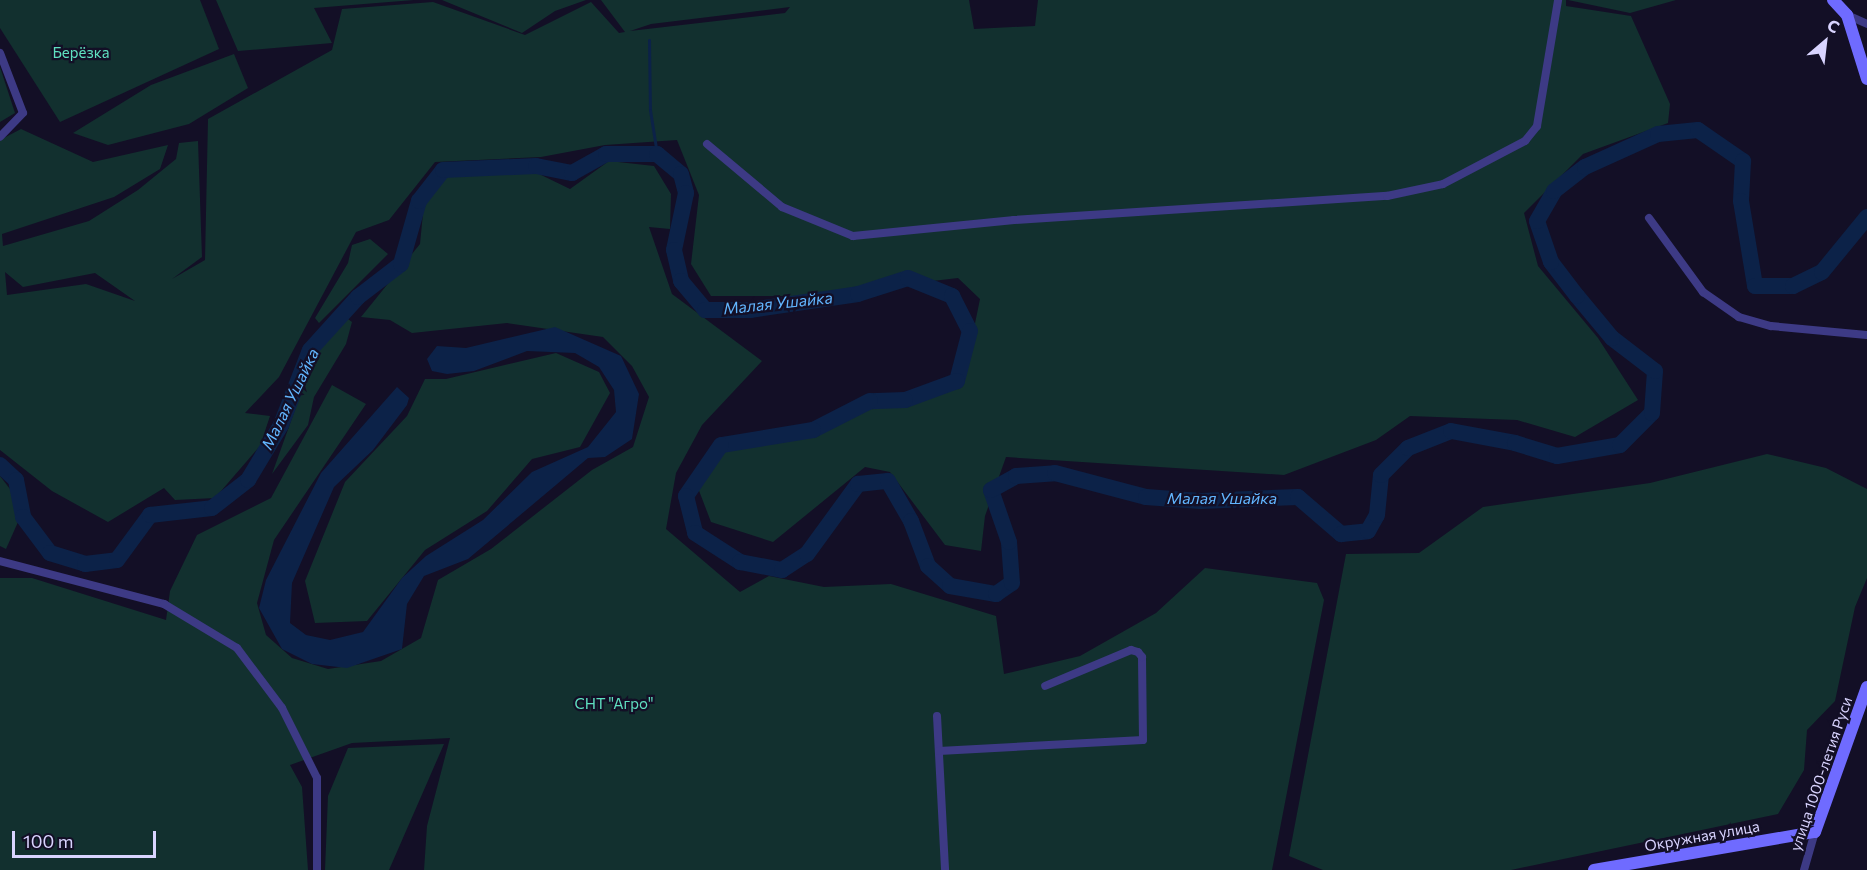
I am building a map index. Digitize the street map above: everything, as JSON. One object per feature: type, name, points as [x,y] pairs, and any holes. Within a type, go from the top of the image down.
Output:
[{"type":"street","points":[[706,144],[782,207],[853,236],[1014,219],[1387,196],[1443,184],[1525,141],[1537,126],[1558,0]]},
{"type":"street","points":[[1833,0],[1846,15],[1867,79]]},
{"type":"street","points":[[1846,15],[1867,24]]},
{"type":"street","points":[[0,53],[23,113],[0,138]]},
{"type":"street","points":[[1649,218],[1703,292],[1739,317],[1771,326],[1867,335]]},
{"type":"street","points":[[0,561],[164,604],[237,648],[282,708],[317,778],[317,870]]},
{"type":"street","points":[[939,751],[1143,740],[1142,657],[1138,652],[1131,650],[1045,686]]},
{"type":"street","name":"улица 1000-летия Руси","points":[[1804,870],[1815,832],[1867,687]]},
{"type":"street","points":[[937,716],[945,870]]},
{"type":"street","name":"Окружная улица","points":[[1594,870],[1815,832]]},
{"type":"green space","name":"Берёзка","points":[[0,0],[200,0],[219,49],[60,122],[0,28]]},
{"type":"green space","points":[[216,0],[414,0],[314,8],[332,43],[238,51]]},
{"type":"green space","points":[[442,0],[586,0],[555,11],[522,33]]},
{"type":"green space","points":[[601,0],[969,0],[974,29],[1035,26],[1038,0],[1566,0],[1566,6],[1631,16],[1670,104],[1668,123],[1583,154],[1524,213],[1538,266],[1598,338],[1638,400],[1575,437],[1517,420],[1410,416],[1376,440],[1284,475],[1006,457],[985,516],[981,551],[945,545],[890,472],[865,467],[773,542],[711,522],[698,488],[722,451],[775,439],[864,405],[962,387],[980,299],[958,278],[805,296],[711,296],[691,264],[699,195],[677,140],[605,145],[541,157],[435,162],[389,220],[356,232],[279,377],[245,413],[270,416],[260,446],[215,498],[175,500],[164,488],[108,522],[52,491],[0,450],[0,140],[21,129],[93,162],[168,145],[160,169],[114,197],[2,234],[3,246],[89,221],[138,190],[176,159],[179,143],[198,141],[202,257],[172,279],[205,260],[208,119],[332,50],[342,9],[433,2],[525,35],[591,2],[619,33],[625,32]],"holes":[[[790,7],[785,13],[630,31],[651,24]],[[5,272],[23,287],[95,273],[135,301],[86,284],[7,295]]]},
{"type":"green space","points":[[1568,0],[1676,0],[1630,13]]},
{"type":"green space","points":[[234,54],[248,88],[189,124],[108,145],[73,133],[151,85]]},
{"type":"green space","points":[[0,67],[15,113],[0,122]]},
{"type":"green space","name":"СНТ \"Агро\"","points":[[609,161],[654,166],[671,194],[670,229],[649,227],[672,294],[762,361],[702,425],[676,473],[666,529],[740,592],[769,576],[824,587],[891,584],[996,616],[1004,674],[1080,656],[1156,613],[1205,568],[1317,583],[1324,600],[1272,870],[424,870],[427,826],[450,738],[352,743],[290,765],[302,787],[308,870],[0,870],[0,578],[32,578],[166,620],[170,591],[197,535],[271,498],[332,385],[366,404],[274,540],[257,603],[266,635],[292,658],[328,669],[381,661],[421,638],[438,580],[491,549],[592,470],[633,447],[649,397],[632,366],[603,337],[507,323],[412,333],[390,320],[361,317],[420,244],[424,203],[447,175],[535,172],[570,189]]},
{"type":"green space","points":[[370,239],[388,254],[319,323],[315,318],[348,263],[352,245]]},
{"type":"green space","points":[[348,319],[352,322],[346,344],[314,397],[308,425],[272,474],[315,354]]},
{"type":"green space","points":[[556,353],[599,372],[610,393],[580,447],[532,459],[487,511],[425,550],[367,621],[315,623],[305,581],[345,482],[407,416],[425,379],[446,379]]},
{"type":"green space","points":[[1767,454],[1826,468],[1867,489],[1867,578],[1855,607],[1835,701],[1807,730],[1804,770],[1778,814],[1511,870],[1323,870],[1289,856],[1346,554],[1419,553],[1483,507],[1650,483]]},
{"type":"green space","points":[[0,476],[13,493],[18,522],[6,549],[0,546]]},
{"type":"green space","points":[[444,744],[389,870],[325,870],[328,796],[348,748]]},
{"type":"water","points":[[555,327],[621,356],[639,394],[632,439],[605,457],[588,458],[468,559],[424,576],[407,604],[402,649],[347,668],[312,664],[282,649],[259,608],[266,580],[321,473],[397,387],[409,398],[407,405],[373,450],[334,487],[292,583],[290,623],[306,635],[330,640],[363,632],[402,578],[426,556],[483,520],[532,472],[588,447],[616,412],[614,390],[599,367],[575,353],[527,351],[474,371],[447,374],[432,371],[427,359],[437,346],[466,348]]},
{"type":"waterway","points":[[649,40],[650,110],[657,154]]},
{"type":"waterway","name":"Малая Ушайка","points":[[0,465],[16,480],[23,517],[50,553],[85,564],[117,560],[150,515],[212,508],[248,480],[281,425],[310,350],[358,297],[401,264],[419,201],[443,170],[536,166],[572,173],[606,154],[657,154],[681,174],[686,193],[674,250],[681,281],[705,310],[750,310],[858,294],[908,278],[952,296],[970,331],[957,381],[905,400],[870,401],[813,430],[721,445],[686,496],[695,533],[740,562],[782,570],[807,554],[858,484],[888,481],[911,521],[928,566],[950,586],[996,594],[1012,583],[1009,542],[991,490],[1016,476],[1055,473],[1146,497],[1201,501],[1298,497],[1341,534],[1368,531],[1377,515],[1381,475],[1408,448],[1451,431],[1515,443],[1557,456],[1620,445],[1652,413],[1655,371],[1612,338],[1577,296],[1551,262],[1537,221],[1554,191],[1585,167],[1658,134],[1698,130],[1743,161],[1741,201],[1755,286],[1793,286],[1822,272],[1867,217]]}]
